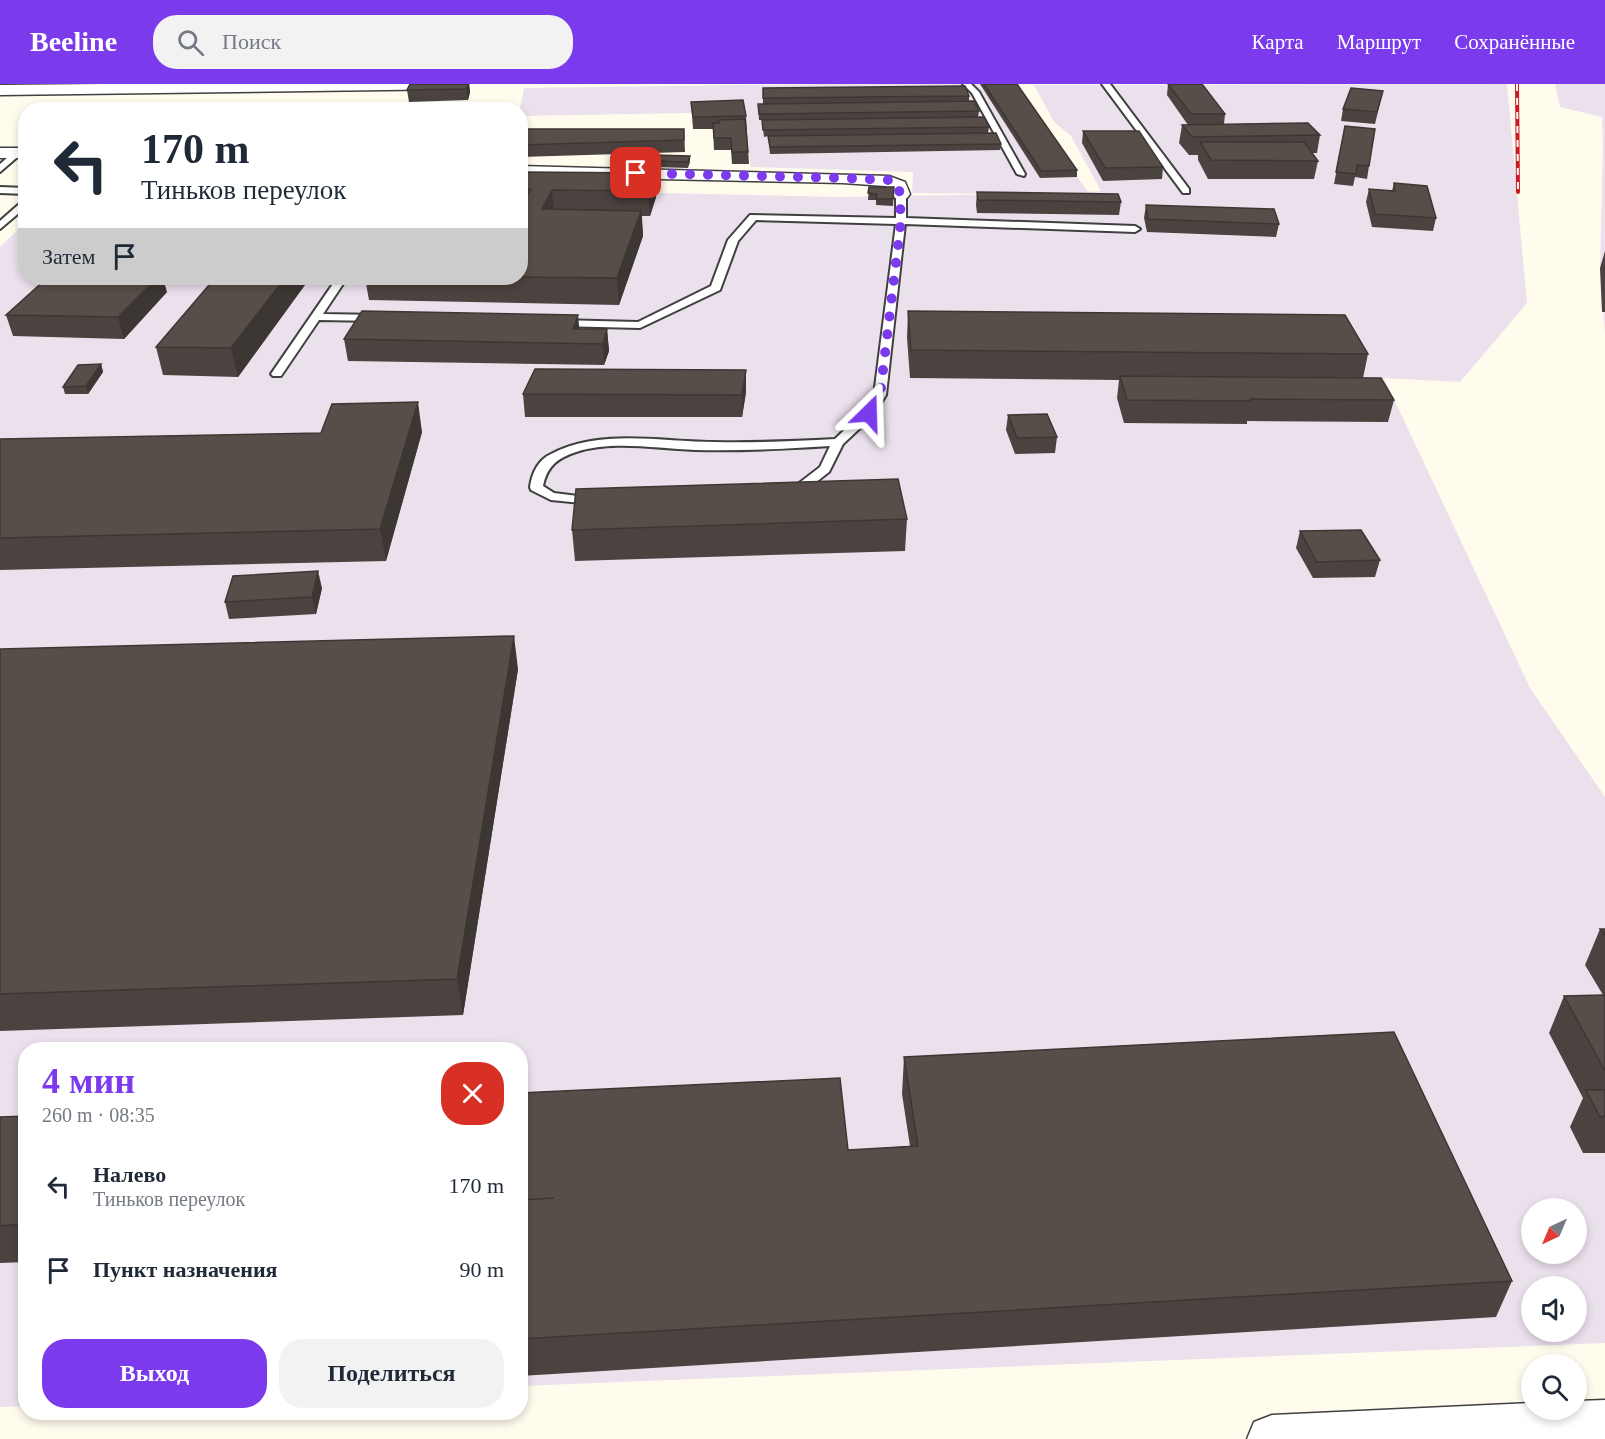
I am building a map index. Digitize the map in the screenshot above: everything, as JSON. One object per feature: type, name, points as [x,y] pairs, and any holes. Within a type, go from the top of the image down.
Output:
[{"type":"street","points":[[0,90],[460,84]]},
{"type":"street","points":[[528,171],[889,180],[899,186],[901,194]]},
{"type":"street","points":[[1272,1439],[1605,1423]]},
{"type":"lane","points":[[967,84],[975,92],[1021,174]]},
{"type":"lane","points":[[1106,84],[1186,191]]},
{"type":"lane","points":[[0,169],[14,153]]},
{"type":"lane","points":[[0,190],[18,191]]},
{"type":"lane","points":[[782,500],[825,469],[838,442],[869,413],[880,395],[901,221],[901,194]]},
{"type":"lane","points":[[0,226],[18,209]]},
{"type":"lane","points":[[544,322],[640,325],[716,288],[733,240],[753,217],[1135,229]]},
{"type":"lane","points":[[277,374],[338,285]]},
{"type":"lane","points":[[317,317],[388,318]]},
{"type":"lane","points":[[614,504],[551,496],[536,487],[538,473],[558,455],[587,446],[641,444],[775,446],[838,442]]},
{"type":"shaded area","points":[[1012,84],[1088,192],[1101,191],[1071,136],[1054,122],[1034,85],[1507,84],[1527,303],[1460,382],[1384,378],[1530,688],[1605,797],[1605,1343],[528,1386],[528,1042],[18,1042],[18,1406],[0,1407],[0,247],[18,230],[18,285],[528,285],[528,190],[839,197],[1014,194],[912,193],[913,172],[751,167],[743,112],[528,116],[528,102],[521,102],[524,88]]},
{"type":"shaded area","points":[[1555,84],[1605,84],[1605,333],[1600,268],[1602,117],[1560,107]]},
{"type":"building","points":[[410,84],[468,84],[466,89],[407,90]]},
{"type":"building","points":[[984,84],[1017,84],[1077,170],[1041,171]]},
{"type":"building","points":[[1168,84],[1202,84],[1225,114],[1191,114]]},
{"type":"building","points":[[965,86],[969,96],[763,98],[763,88]]},
{"type":"building","points":[[1351,88],[1383,91],[1377,112],[1343,109]]},
{"type":"building","points":[[743,100],[746,116],[693,117],[691,102]]},
{"type":"building","points":[[974,101],[979,111],[759,114],[758,104]]},
{"type":"building","points":[[984,117],[989,127],[763,130],[762,120]]},
{"type":"building","points":[[745,119],[748,152],[732,152],[731,138],[714,138],[713,123],[719,123],[719,120]]},
{"type":"building","points":[[1308,123],[1320,135],[1192,137],[1182,125]]},
{"type":"building","points":[[1345,126],[1375,129],[1369,166],[1357,165],[1356,174],[1336,172]]},
{"type":"building","points":[[528,129],[684,129],[684,140],[528,145]]},
{"type":"building","points":[[1083,131],[1139,131],[1163,167],[1105,168]]},
{"type":"building","points":[[996,133],[1001,144],[770,147],[768,136]]},
{"type":"building","points":[[1200,142],[1304,142],[1318,161],[1211,160]]},
{"type":"building","points":[[653,155],[690,156],[688,162],[651,161]]},
{"type":"building","points":[[528,172],[655,173],[648,191],[552,190],[542,209],[641,211],[617,278],[528,277],[528,194],[531,189],[528,189]]},
{"type":"building","points":[[1394,183],[1427,186],[1436,218],[1375,214],[1369,189],[1395,191]]},
{"type":"building","points":[[869,187],[894,187],[893,199],[876,199],[877,194],[868,193]]},
{"type":"building","points":[[977,192],[1118,194],[1121,202],[978,200]]},
{"type":"building","points":[[1146,205],[1274,209],[1279,224],[1148,219]]},
{"type":"building","points":[[39,285],[150,285],[118,317],[6,315]]},
{"type":"building","points":[[209,285],[280,285],[231,348],[156,347]]},
{"type":"building","points":[[362,311],[578,315],[573,329],[607,329],[603,344],[344,339]]},
{"type":"building","points":[[908,311],[1345,315],[1368,354],[911,350]]},
{"type":"building","points":[[101,364],[86,386],[63,387],[78,365]]},
{"type":"building","points":[[535,369],[746,370],[742,395],[523,394]]},
{"type":"building","points":[[1120,376],[1381,378],[1394,400],[1127,400]]},
{"type":"building","points":[[418,402],[380,529],[0,538],[0,439],[321,433],[332,404]]},
{"type":"building","points":[[1047,414],[1057,437],[1017,438],[1008,415]]},
{"type":"building","points":[[898,479],[907,519],[572,530],[576,489]]},
{"type":"building","points":[[1361,530],[1380,560],[1317,562],[1300,531]]},
{"type":"building","points":[[318,571],[312,597],[225,602],[233,576]]},
{"type":"building","points":[[514,636],[457,979],[0,994],[0,649]]},
{"type":"building","points":[[1605,995],[1605,1071],[1564,996]]},
{"type":"building","points":[[1394,1032],[1512,1281],[528,1339],[528,1093],[840,1078],[848,1150],[918,1146],[904,1057]]},
{"type":"building","points":[[1586,1090],[1605,1090],[1605,1116],[1600,1117]]},
{"type":"building","points":[[18,1116],[18,1225],[0,1226],[0,1117]]},
{"type":"railway","points":[[1517,84],[1518,192]]},
{"type":"route","points":[[636,173],[889,180],[899,186],[901,221],[880,395],[869,413]]}]
